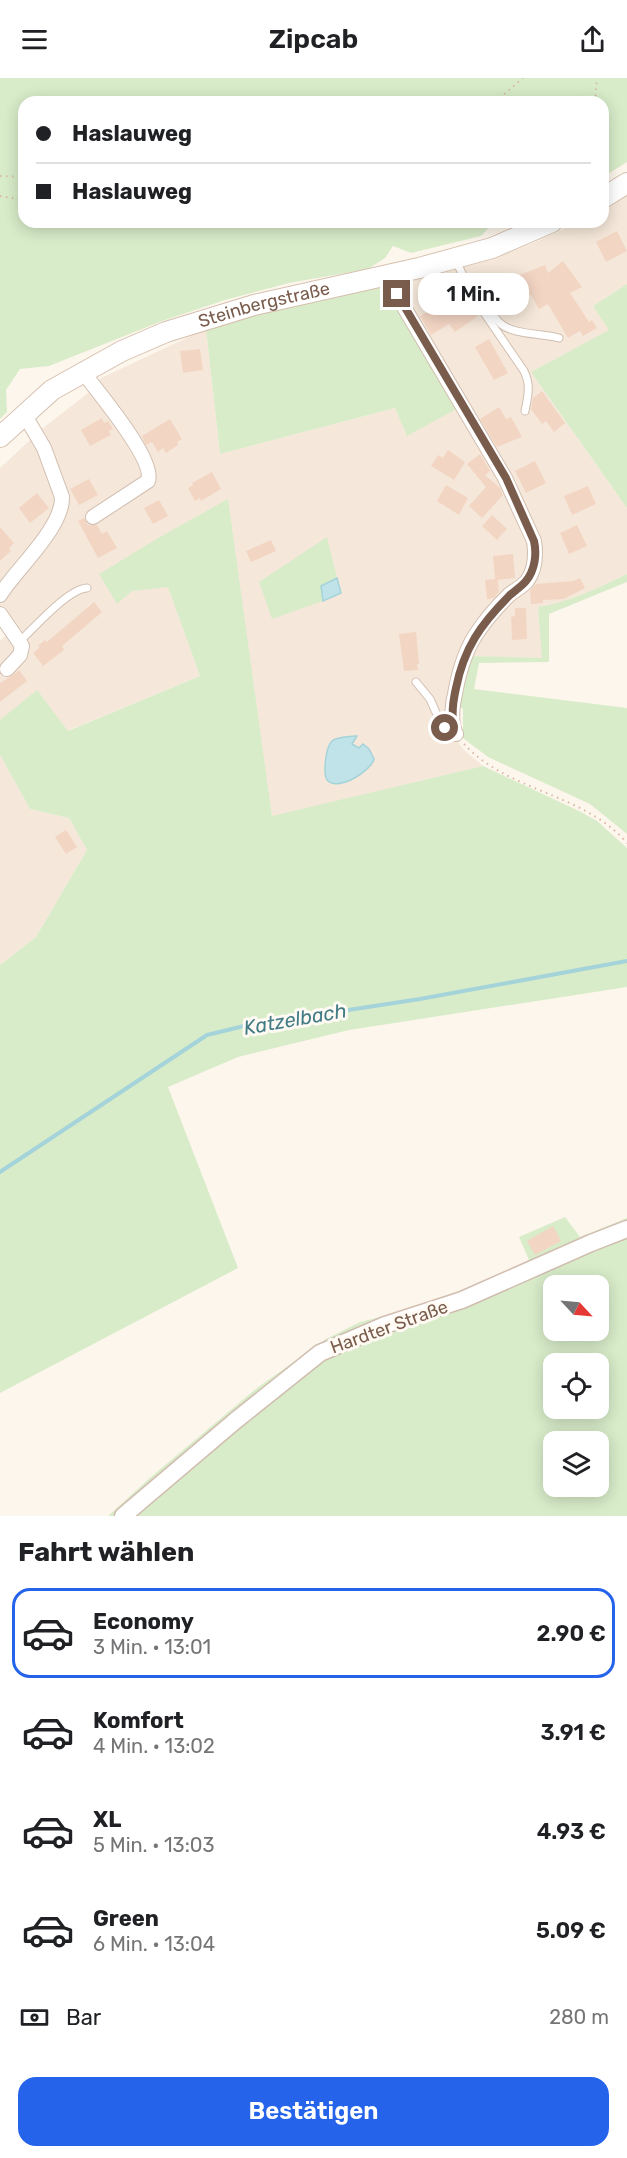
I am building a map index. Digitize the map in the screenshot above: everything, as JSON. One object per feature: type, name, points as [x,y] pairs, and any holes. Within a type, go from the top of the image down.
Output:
[{"type":"main road","points":[[609,194],[627,183]]},
{"type":"main road","name":"Steinbergstraße","points":[[0,437],[52,390],[122,351],[166,332],[254,305],[455,259],[492,248],[538,228]]},
{"type":"street","points":[[385,275],[506,478],[536,549],[532,570],[527,581],[510,594],[479,628],[468,648],[452,708],[455,732]]},
{"type":"street","points":[[83,372],[124,426],[150,471],[148,481],[93,517]]},
{"type":"street","points":[[0,595],[48,532],[62,504],[62,497],[44,448],[24,414]]},
{"type":"street","points":[[0,614],[20,641],[22,650],[7,669]]},
{"type":"street","name":"Hardter Straße","points":[[123,1516],[320,1353],[385,1325],[462,1300],[627,1229]]},
{"type":"lane","points":[[455,259],[474,298],[529,381],[525,411]]},
{"type":"lane","points":[[467,285],[479,294],[500,324],[518,332],[560,338]]},
{"type":"lane","points":[[20,641],[69,594],[87,588]]},
{"type":"lane","points":[[416,682],[430,699],[442,726],[455,732]]},
{"type":"path","points":[[502,96],[523,78]]},
{"type":"path","points":[[596,96],[597,78]]},
{"type":"path","points":[[0,176],[18,177]]},
{"type":"path","points":[[0,196],[18,199]]},
{"type":"path","points":[[455,732],[465,746],[487,765],[599,818],[627,843]]},
{"type":"shaded area","points":[[627,194],[627,284],[593,306],[610,330],[531,372],[627,508],[627,574],[557,604],[538,607],[543,658],[462,656],[451,733],[464,750],[483,766],[272,817],[227,499],[132,591],[168,586],[200,676],[67,731],[0,720],[0,641],[9,632],[0,621],[0,468],[43,428],[87,394],[101,378],[206,329],[220,454],[395,408],[407,436],[397,284],[492,259],[566,228],[609,228],[609,205]]},
{"type":"shaded area","points":[[0,755],[30,809],[69,818],[87,850],[36,937],[0,965]]},
{"type":"green space","points":[[0,78],[627,78],[627,162],[609,173],[609,96],[18,96],[18,228],[488,228],[481,236],[411,253],[393,246],[385,258],[368,269],[289,283],[225,300],[162,321],[49,366],[20,369],[6,390],[7,412],[0,419]]},
{"type":"green space","points":[[627,284],[627,508],[531,372],[609,330],[593,306]]},
{"type":"green space","points":[[384,285],[460,407],[407,436],[395,408],[220,454],[206,329],[263,312]]},
{"type":"green space","points":[[228,499],[272,816],[483,766],[579,811],[597,821],[627,848],[627,987],[349,1030],[238,1057],[168,1087],[238,1268],[0,1393],[0,965],[36,937],[87,850],[69,818],[30,809],[0,755],[0,720],[37,690],[68,731],[200,676],[168,587],[132,591],[117,604],[99,574]]},
{"type":"green space","points":[[327,537],[337,578],[321,586],[323,601],[272,619],[259,582]]},
{"type":"green space","points":[[627,574],[627,582],[549,614],[549,662],[479,663],[474,689],[627,708],[627,834],[590,804],[488,757],[463,738],[463,709],[456,703],[470,656],[542,658],[538,607],[573,598]]},
{"type":"green space","points":[[565,1217],[580,1237],[627,1218],[627,1225],[568,1247],[478,1292],[380,1324],[336,1342],[306,1359],[239,1410],[181,1458],[119,1516],[108,1516],[257,1388],[326,1339],[360,1322],[445,1301],[495,1280],[530,1262],[519,1237]]},
{"type":"green space","points":[[627,1235],[627,1516],[133,1516],[194,1461],[324,1360],[365,1341],[463,1307]]},
{"type":"water","points":[[337,578],[341,593],[323,601],[321,586]]},
{"type":"water","points":[[357,736],[352,744],[359,748],[363,744],[369,749],[374,759],[372,764],[347,782],[328,781],[325,767],[330,744],[337,739]]},
{"type":"building","points":[[617,231],[627,251],[606,262],[596,242]]},
{"type":"building","points":[[563,261],[582,287],[570,293],[589,322],[592,320],[597,328],[583,336],[580,331],[568,338],[548,304],[539,309],[531,295],[520,299],[517,293],[508,293],[506,285],[509,279],[545,265],[548,273]]},
{"type":"building","points":[[464,297],[478,316],[455,332],[449,324],[431,335],[420,316],[435,308],[439,315]]},
{"type":"building","points":[[489,339],[508,373],[494,380],[475,347]]},
{"type":"building","points":[[200,349],[203,370],[183,373],[180,351]]},
{"type":"building","points":[[542,391],[565,423],[554,432],[546,421],[542,424],[531,409],[533,398]]},
{"type":"building","points":[[499,407],[506,419],[511,417],[522,437],[497,447],[480,419]]},
{"type":"building","points":[[102,418],[104,423],[108,421],[113,429],[109,431],[111,435],[90,446],[81,430]]},
{"type":"building","points":[[170,419],[182,439],[177,442],[178,445],[166,453],[163,448],[158,452],[152,442],[146,445],[142,436]]},
{"type":"building","points":[[448,450],[465,462],[454,480],[431,466],[438,455],[443,458]]},
{"type":"building","points":[[480,454],[490,471],[485,475],[500,488],[503,495],[482,518],[469,506],[486,487],[467,464]]},
{"type":"building","points":[[535,461],[546,483],[526,493],[515,471]]},
{"type":"building","points":[[212,472],[221,489],[201,501],[200,498],[195,501],[188,488],[193,485],[192,483]]},
{"type":"building","points":[[89,479],[98,495],[79,505],[70,489]]},
{"type":"building","points":[[446,485],[468,498],[459,515],[437,501]]},
{"type":"building","points":[[588,486],[596,504],[572,515],[564,496]]},
{"type":"building","points":[[37,493],[49,508],[30,523],[19,508]]},
{"type":"building","points":[[159,500],[168,516],[153,524],[144,508]]},
{"type":"building","points":[[492,515],[507,529],[497,540],[482,526]]},
{"type":"building","points":[[84,518],[88,525],[97,525],[102,534],[107,531],[117,548],[98,558],[78,521]]},
{"type":"building","points":[[577,525],[587,546],[569,554],[560,533]]},
{"type":"building","points":[[0,527],[14,543],[9,548],[11,551],[0,561]]},
{"type":"building","points":[[271,540],[276,551],[251,562],[246,551]]},
{"type":"building","points":[[513,554],[515,578],[498,580],[499,592],[494,598],[487,599],[485,580],[495,579],[493,556]]},
{"type":"building","points":[[580,578],[585,588],[564,599],[543,600],[543,603],[531,604],[530,590],[536,584],[573,581]]},
{"type":"building","points":[[94,602],[102,612],[62,646],[64,650],[43,666],[33,653],[40,647],[38,646],[45,640],[47,642]]},
{"type":"building","points":[[515,608],[526,608],[527,639],[512,640],[511,617],[515,616]]},
{"type":"building","points":[[416,632],[418,670],[404,671],[399,634]]},
{"type":"building","points":[[19,670],[27,681],[0,702],[0,683]]},
{"type":"building","points":[[66,830],[77,847],[66,854],[55,837]]},
{"type":"building","points":[[553,1226],[561,1241],[535,1255],[527,1241]]},
{"type":"waterway","name":"Katzelbach","points":[[0,1172],[207,1035],[244,1026],[420,999],[627,961]]},
{"type":"route","points":[[397,294],[506,478],[536,549],[532,570],[527,581],[510,594],[479,628],[468,648],[459,674],[452,708],[454,729],[445,728]]}]
